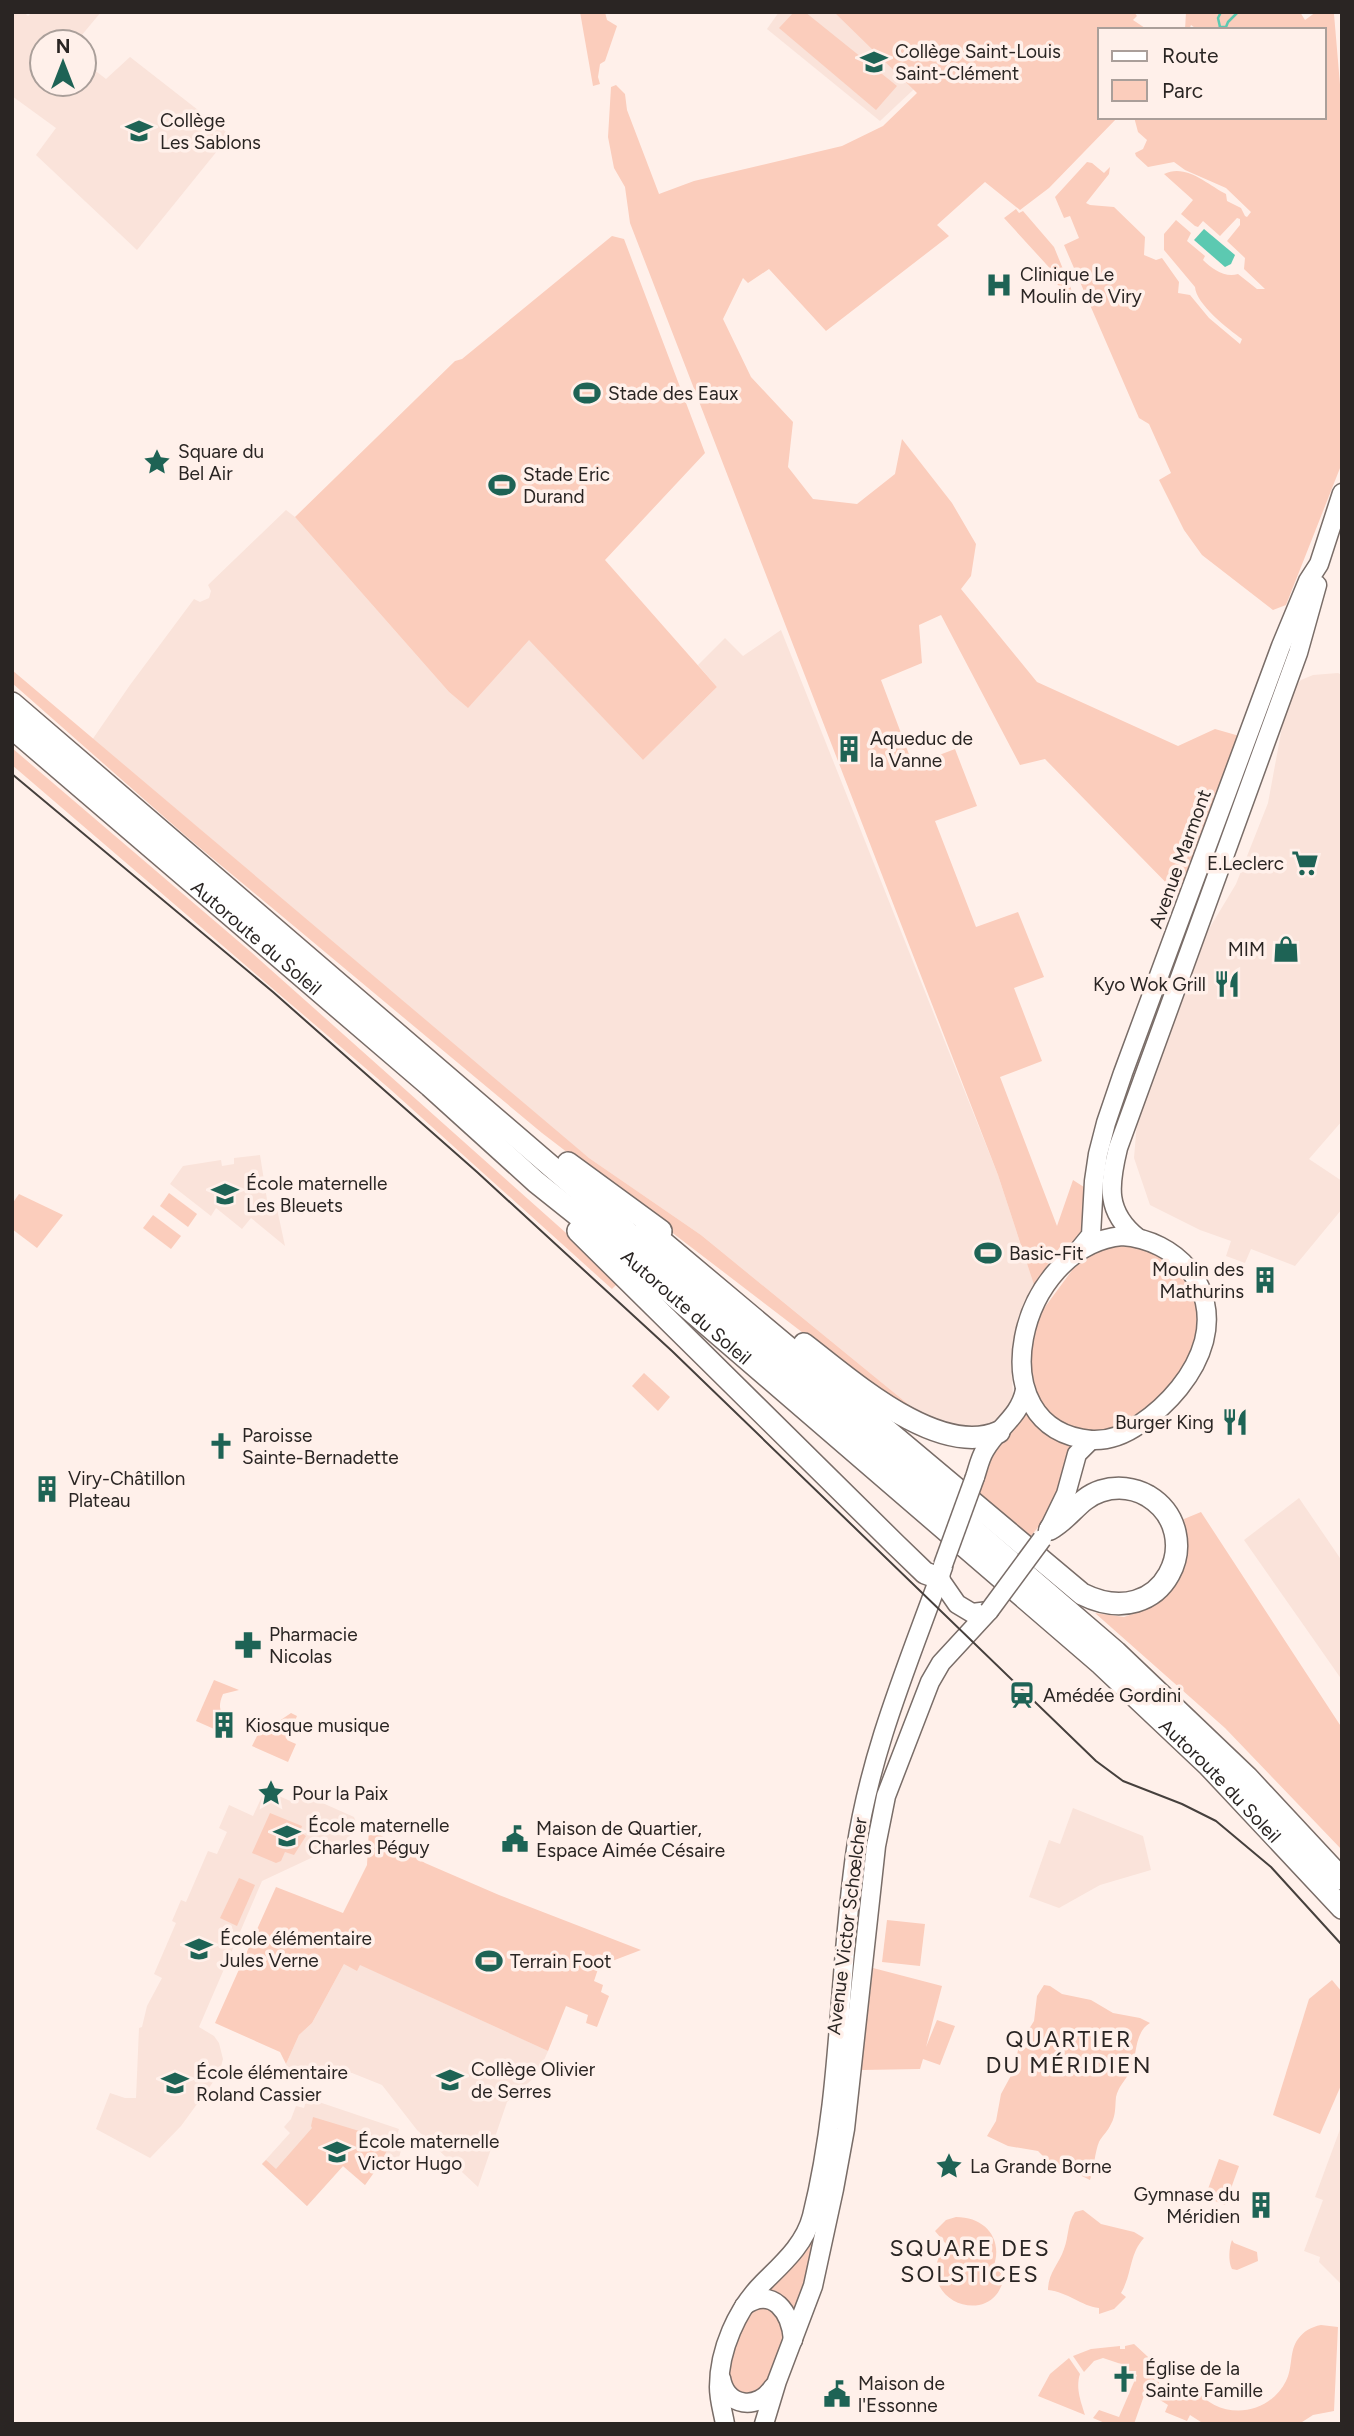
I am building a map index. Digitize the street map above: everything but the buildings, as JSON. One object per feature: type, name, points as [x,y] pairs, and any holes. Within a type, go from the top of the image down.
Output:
[{"type":"highway","name":"Autoroute du Soleil","points":[[12,704],[1116,1652],[1247,1777],[1342,1879]]},
{"type":"highway","name":"Autoroute du Soleil","points":[[12,728],[1101,1664],[1208,1765],[1342,1908]]},
{"type":"highway","points":[[365,1006],[576,1169],[692,1253],[888,1408],[915,1422],[956,1436],[981,1438],[999,1432]]},
{"type":"highway","points":[[576,1169],[1082,1594],[1109,1604],[1130,1604],[1163,1585],[1173,1564],[1176,1542],[1170,1521],[1157,1503],[1133,1490],[1114,1488],[1093,1494],[1078,1503],[1061,1523],[1046,1534]]},
{"type":"highway","points":[[537,1182],[539,1194],[925,1573],[941,1572]]},
{"type":"main road","name":"Avenue Marmont","points":[[1113,1168],[1201,916],[1298,653],[1317,585],[1319,564],[1342,494]]},
{"type":"main road","name":"Avenue Marmont","points":[[1077,1251],[1091,1235],[1094,1181],[1106,1123],[1281,646],[1308,581],[1319,564]]},
{"type":"main road","name":"Avenue Marmont","points":[[1301,638],[1293,652],[1233,805],[1306,599],[1308,581]]},
{"type":"main road","name":"Avenue Marmont","points":[[1098,1154],[1216,851],[1120,1122],[1114,1150],[1112,1192],[1115,1212],[1128,1230],[1138,1238]]},
{"type":"main road","points":[[1108,1238],[1138,1238],[1173,1252],[1191,1270],[1204,1300],[1204,1340],[1189,1374],[1155,1414],[1115,1437],[1091,1440],[1067,1434],[1048,1423],[1025,1391],[1021,1363],[1029,1321],[1037,1300],[1052,1275],[1077,1251],[1095,1241],[1108,1238]]},
{"type":"main road","points":[[989,1611],[972,1613],[957,1604],[941,1572],[985,1449],[1020,1407],[1025,1391]]},
{"type":"main road","name":"Avenue Victor Schœlcher","points":[[764,2424],[777,2381],[813,2286],[839,2165],[872,1878],[887,1796],[930,1682],[941,1663],[989,1611],[1046,1534],[1066,1493],[1077,1454],[1091,1440]]},
{"type":"main road","name":"Avenue Victor Schœlcher","points":[[725,2424],[720,2397],[720,2373],[728,2341],[742,2307],[793,2253],[812,2219],[832,2096],[851,1891],[864,1801],[875,1754],[941,1572]]},
{"type":"main road","points":[[742,2307],[758,2299],[774,2302],[788,2316],[793,2340]]},
{"type":"main road","points":[[720,2373],[726,2391],[741,2403],[750,2404],[763,2399],[777,2381]]},
{"type":"shaded area","name":"Collège Les Sablons","points":[[12,12],[24,12],[28,16],[32,12],[101,12],[88,28],[28,28],[28,98],[98,98],[98,73],[106,79],[130,57],[230,135],[137,250],[36,155],[56,128],[12,96]]},
{"type":"shaded area","name":"Collège Saint-Louis Saint-Clément","points":[[779,12],[979,12],[930,74],[880,121],[767,29]]},
{"type":"shaded area","points":[[1204,229],[1235,255],[1231,264],[1225,267],[1194,240]]},
{"type":"shaded area","points":[[286,510],[449,692],[467,707],[529,639],[643,760],[717,687],[698,665],[725,638],[743,656],[781,630],[998,1175],[1034,1285],[1026,1298],[1013,1341],[1013,1399],[996,1422],[965,1431],[914,1409],[701,1235],[589,1158],[507,1092],[92,740],[194,599],[200,602],[209,598],[211,591],[208,585]]},
{"type":"shaded area","points":[[1313,675],[1342,675],[1342,1121],[1309,1159],[1342,1181],[1342,1209],[1295,1266],[1251,1249],[1245,1263],[1226,1256],[1231,1241],[1200,1230],[1150,1205],[1134,1158],[1137,1122],[1197,949],[1236,884],[1268,803],[1288,695],[1301,680]]},
{"type":"shaded area","name":"École maternelle Les Bleuets","points":[[260,1155],[268,1206],[276,1204],[285,1246],[251,1218],[242,1229],[216,1208],[211,1216],[170,1184],[183,1166],[221,1160],[222,1166],[234,1164],[234,1158]]},
{"type":"shaded area","points":[[1299,1498],[1342,1561],[1342,1680],[1244,1540]]},
{"type":"shaded area","points":[[265,1790],[295,1803],[300,1793],[354,1817],[354,1830],[341,1844],[262,1881],[199,2027],[214,2036],[219,2043],[223,2059],[219,2074],[181,2126],[150,2158],[96,2129],[110,2093],[136,2098],[139,2028],[142,2027],[147,2006],[162,1978],[154,1974],[176,1923],[172,1921],[181,1900],[186,1902],[208,1851],[217,1854],[227,1832],[219,1828],[229,1805],[253,1816]]},
{"type":"shaded area","points":[[1073,1808],[1143,1836],[1151,1870],[1100,1885],[1059,1908],[1029,1897],[1049,1840],[1060,1844]]},
{"type":"shaded area","name":"Collège Olivier de Serres","points":[[344,1964],[359,1964],[548,2051],[538,2074],[507,2102],[478,2187],[417,2130],[382,2085],[352,2073],[330,2070],[289,2072],[286,2064],[299,2035],[312,2023]]},
{"type":"shaded area","name":"École maternelle Victor Hugo","points":[[307,2098],[399,2129],[394,2144],[402,2147],[398,2161],[384,2157],[365,2185],[343,2166],[307,2206],[262,2164],[290,2133],[284,2127],[291,2119],[296,2106],[304,2108]]},
{"type":"shaded area","points":[[1342,2124],[1342,2285],[1319,2262],[1320,2257],[1304,2251],[1323,2200],[1315,2197]]},
{"type":"green space","points":[[580,12],[605,12],[607,20],[617,26],[605,61],[600,64],[600,84],[593,86]]},
{"type":"green space","points":[[794,12],[805,12],[897,86],[876,110],[779,28]]},
{"type":"green space","points":[[834,12],[1134,12],[1137,16],[1133,20],[1145,28],[1098,28],[1098,119],[1116,119],[1049,188],[1020,210],[985,182],[937,225],[949,236],[826,331],[769,269],[748,283],[743,278],[723,319],[751,377],[793,422],[788,467],[813,499],[857,504],[895,474],[902,439],[952,503],[976,544],[971,576],[961,589],[1037,682],[1178,746],[1215,729],[1243,737],[1183,900],[1045,759],[1020,765],[941,615],[919,625],[922,663],[881,680],[913,765],[955,749],[977,806],[935,821],[976,927],[1018,912],[1044,977],[1014,988],[1042,1061],[1000,1077],[1057,1226],[1073,1180],[1087,1189],[1087,1216],[1080,1241],[1066,1251],[1062,1244],[1034,1285],[998,1175],[630,223],[625,187],[614,168],[608,137],[611,87],[616,85],[625,94],[627,110],[659,194],[694,181],[842,146],[883,126],[917,93]]},
{"type":"green space","points":[[1186,12],[1300,12],[1305,20],[1316,12],[1334,14],[1342,108],[1342,463],[1286,605],[1273,610],[1202,555],[1184,530],[1159,480],[1171,473],[1149,424],[1139,418],[1064,245],[1079,238],[1070,216],[1064,218],[1055,197],[1087,162],[1104,173],[1110,167],[1109,174],[1086,203],[1114,207],[1145,237],[1144,255],[1156,260],[1162,258],[1179,282],[1178,293],[1190,295],[1209,318],[1240,344],[1242,339],[1207,308],[1195,287],[1164,250],[1164,234],[1176,220],[1191,233],[1187,241],[1205,256],[1203,260],[1210,267],[1224,274],[1238,274],[1257,289],[1265,289],[1244,269],[1245,258],[1227,241],[1240,225],[1240,219],[1237,218],[1220,236],[1203,221],[1198,227],[1195,226],[1181,214],[1193,200],[1164,174],[1180,171],[1196,176],[1226,194],[1227,201],[1241,208],[1245,216],[1251,212],[1226,188],[1185,170],[1174,162],[1148,167],[1135,153],[1143,149],[1147,140],[1138,132],[1135,119],[1326,119],[1326,28],[1195,28],[1191,25],[1190,28],[1185,28]]},
{"type":"green space","points":[[1016,209],[1019,213],[1023,211],[1054,247],[1072,291],[1068,295],[1052,279],[1056,275],[1004,218]]},
{"type":"green space","name":"Stade Eric Durand","points":[[612,236],[624,239],[705,453],[605,560],[717,687],[643,760],[529,640],[468,708],[449,692],[295,517],[455,361],[462,359]]},
{"type":"green space","points":[[12,670],[589,1158],[701,1235],[914,1409],[972,1434],[896,1404],[542,1133],[187,837],[12,683]]},
{"type":"green space","points":[[12,748],[251,952],[620,1281],[612,1289],[391,1090],[12,765]]},
{"type":"green space","points":[[169,1193],[197,1214],[188,1227],[160,1206]]},
{"type":"green space","points":[[19,1194],[63,1215],[37,1248],[12,1229],[12,1204]]},
{"type":"green space","points":[[153,1215],[181,1236],[171,1249],[143,1228]]},
{"type":"green space","points":[[1122,1242],[1160,1249],[1190,1282],[1197,1307],[1196,1335],[1188,1359],[1171,1388],[1146,1413],[1121,1427],[1100,1433],[1071,1429],[1043,1410],[1027,1363],[1034,1329],[1042,1311],[1073,1269],[1073,1264],[1086,1253]]},
{"type":"green space","points":[[644,1373],[670,1397],[658,1411],[632,1386]]},
{"type":"green space","points":[[1026,1408],[1048,1431],[1078,1444],[1050,1513],[1026,1542],[975,1498],[991,1454]]},
{"type":"green space","points":[[1201,1512],[1342,1728],[1342,1850],[1225,1728],[1095,1613],[1124,1617],[1152,1607],[1179,1581],[1186,1538],[1184,1519]]},
{"type":"green space","points":[[214,1680],[239,1690],[223,1694],[221,1701],[220,1710],[226,1718],[220,1721],[218,1727],[232,1732],[230,1736],[196,1721]]},
{"type":"green space","points":[[291,1713],[297,1716],[287,1740],[296,1744],[288,1762],[252,1746],[257,1736]]},
{"type":"green space","points":[[270,1813],[302,1826],[300,1832],[306,1836],[294,1855],[285,1852],[281,1861],[276,1863],[252,1853]]},
{"type":"green space","points":[[369,1828],[425,1863],[641,1950],[599,1966],[594,1981],[603,1985],[601,1992],[609,1996],[597,2027],[586,2023],[588,2015],[566,2006],[548,2051],[360,1965],[357,1971],[344,1964],[312,2023],[299,2035],[286,2064],[280,2052],[215,2023],[276,1887],[343,1913],[367,1865]]},
{"type":"green space","points":[[239,1878],[255,1885],[237,1926],[220,1918]]},
{"type":"green space","points":[[887,1920],[925,1924],[920,1966],[882,1962]]},
{"type":"green space","points":[[873,1968],[942,1986],[926,2047],[937,2020],[955,2026],[940,2065],[923,2059],[920,2069],[861,2070]]},
{"type":"green space","points":[[1332,1980],[1342,1992],[1342,2083],[1320,2134],[1273,2115],[1309,1999]]},
{"type":"green space","points":[[1044,1985],[1062,1994],[1091,2000],[1113,2013],[1140,2018],[1150,2023],[1138,2039],[1132,2067],[1117,2093],[1114,2117],[1099,2142],[1090,2180],[1045,2158],[1038,2151],[1008,2146],[987,2136],[996,2121],[1001,2094],[1014,2070],[1019,2045],[1034,2021],[1037,1996]]},
{"type":"green space","name":"École maternelle Victor Hugo","points":[[313,2117],[389,2140],[384,2158],[365,2185],[343,2166],[307,2206],[262,2164],[266,2160],[276,2169],[312,2128]]},
{"type":"green space","points":[[1219,2159],[1239,2166],[1225,2205],[1205,2197]]},
{"type":"green space","points":[[832,2161],[805,2293],[795,2316],[786,2302],[760,2295],[779,2275]]},
{"type":"green space","points":[[1083,2210],[1101,2224],[1134,2232],[1144,2238],[1136,2251],[1121,2293],[1126,2297],[1114,2309],[1099,2314],[1099,2308],[1048,2290],[1048,2284],[1064,2249],[1072,2217],[1075,2212]]},
{"type":"green space","points":[[956,2217],[976,2221],[990,2232],[994,2240],[996,2258],[993,2268],[1006,2275],[998,2293],[986,2303],[974,2306],[961,2304],[941,2289],[936,2276],[937,2261],[946,2244],[935,2231],[946,2220]]},
{"type":"green space","points":[[1232,2240],[1257,2252],[1258,2261],[1237,2270],[1232,2269],[1229,2254]]},
{"type":"green space","points":[[760,2306],[772,2306],[786,2333],[776,2364],[766,2383],[758,2390],[738,2393],[729,2381],[730,2357],[747,2315]]},
{"type":"green space","points":[[1321,2325],[1338,2327],[1334,2411],[1313,2415],[1299,2424],[1204,2424],[1190,2415],[1187,2421],[1165,2412],[1168,2405],[1158,2397],[1160,2392],[1183,2388],[1189,2394],[1195,2388],[1205,2399],[1229,2410],[1255,2408],[1267,2402],[1278,2393],[1286,2381],[1298,2339],[1308,2330]]},
{"type":"green space","points":[[1134,2344],[1160,2368],[1162,2376],[1158,2385],[1146,2390],[1134,2424],[1107,2424],[1093,2418],[1099,2410],[1119,2417],[1137,2375],[1120,2368],[1121,2364],[1103,2358],[1094,2361],[1084,2372],[1073,2356],[1091,2349],[1120,2346],[1120,2349],[1125,2349],[1125,2346]]},
{"type":"green space","points":[[1069,2358],[1080,2374],[1079,2391],[1085,2415],[1038,2396],[1050,2374]]},
{"type":"waterway","points":[[1220,27],[1218,18],[1221,12]]},
{"type":"waterway","points":[[1220,28],[1226,27],[1238,12]]},
{"type":"tram line","points":[[12,774],[273,992],[477,1172],[672,1351],[1096,1761],[1123,1781],[1182,1804],[1216,1821],[1271,1867],[1342,1945]]},
{"type":"place","name":"Collège Saint-Louis Saint-Clément","points":[[874,62]]},
{"type":"place","name":"Collège Les Sablons","points":[[139,131]]},
{"type":"place","name":"Clinique Le Moulin de Viry","points":[[999,285]]},
{"type":"place","name":"Stade des Eaux","points":[[587,393]]},
{"type":"place","name":"Square du Bel Air","points":[[157,462]]},
{"type":"place","name":"Stade Eric Durand","points":[[502,485]]},
{"type":"place","name":"Aqueduc de la Vanne","points":[[849,749]]},
{"type":"place","name":"E.Leclerc","points":[[1305,863]]},
{"type":"place","name":"MIM","points":[[1286,949]]},
{"type":"place","name":"Kyo Wok Grill","points":[[1227,984]]},
{"type":"place","name":"École maternelle Les Bleuets","points":[[225,1194]]},
{"type":"place","name":"Basic-Fit","points":[[988,1253]]},
{"type":"place","name":"Moulin des Mathurins","points":[[1265,1280]]},
{"type":"place","name":"Burger King","points":[[1235,1422]]},
{"type":"place","name":"Paroisse Sainte-Bernadette","points":[[221,1446]]},
{"type":"place","name":"Viry-Châtillon Plateau","points":[[47,1489]]},
{"type":"place","name":"Pharmacie Nicolas","points":[[248,1645]]},
{"type":"place","name":"Amédée Gordini","points":[[1022,1695]]},
{"type":"place","name":"Kiosque musique","points":[[224,1725]]},
{"type":"place","name":"Pour la Paix","points":[[271,1793]]},
{"type":"place","name":"École maternelle Charles Péguy","points":[[287,1836]]},
{"type":"place","name":"Maison de Quartier, Espace Aimée Césaire","points":[[515,1839]]},
{"type":"place","name":"École élémentaire Jules Verne","points":[[199,1949]]},
{"type":"place","name":"Terrain Foot","points":[[489,1961]]},
{"type":"place","name":"Collège Olivier de Serres","points":[[450,2080]]},
{"type":"place","name":"École élémentaire Roland Cassier","points":[[175,2083]]},
{"type":"place","name":"École maternelle Victor Hugo","points":[[337,2152]]},
{"type":"place","name":"La Grande Borne","points":[[949,2166]]},
{"type":"place","name":"Gymnase du Méridien","points":[[1261,2205]]},
{"type":"place","name":"Église de la Sainte Famille","points":[[1124,2379]]},
{"type":"place","name":"Maison de l'Essonne","points":[[837,2394]]},
{"type":"district","name":"QUARTIER DU MÉRIDIEN","points":[[1069,2052]]},
{"type":"district","name":"SQUARE DES SOLSTICES","points":[[970,2261]]}]
